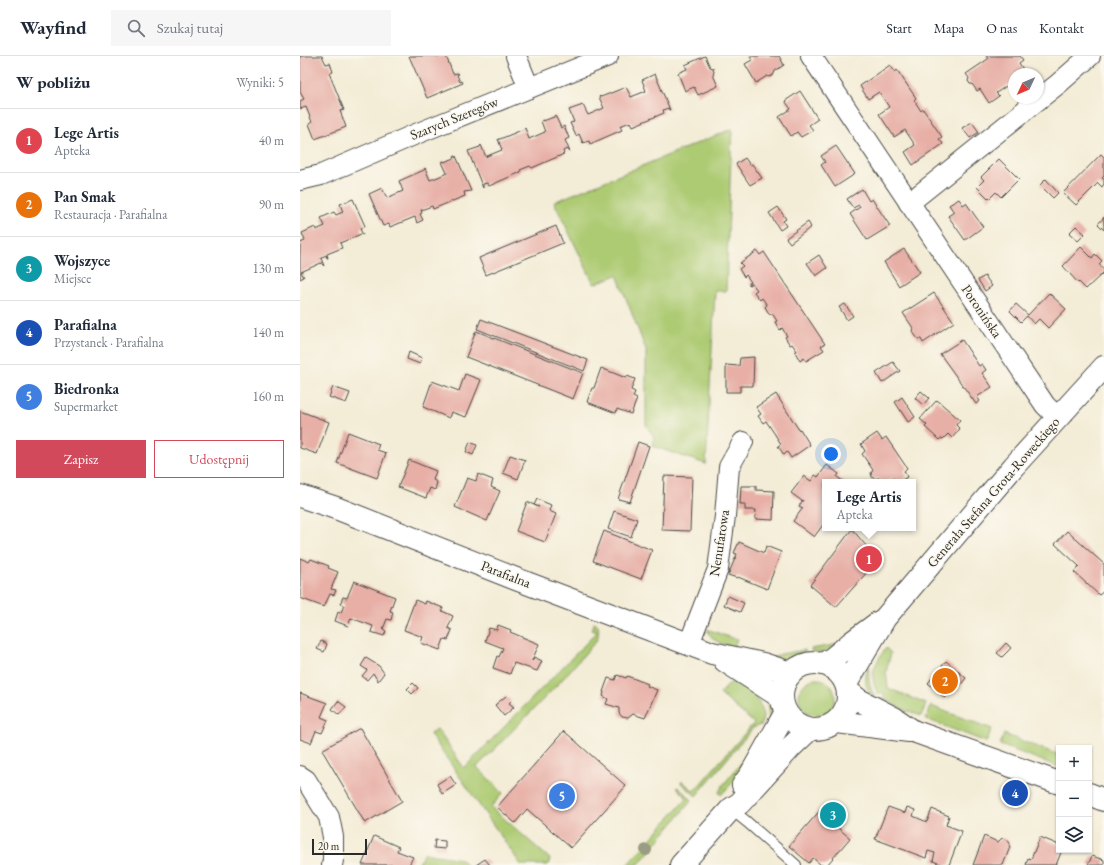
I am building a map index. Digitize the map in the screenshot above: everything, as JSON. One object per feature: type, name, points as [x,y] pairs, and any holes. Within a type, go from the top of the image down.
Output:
[{"type":"street","points":[[516,56],[529,88]]},
{"type":"street","name":"Szarych Szeregów","points":[[300,180],[321,175],[416,134],[608,56]]},
{"type":"street","name":"Poronińska","points":[[811,56],[1045,405],[1057,417]]},
{"type":"street","points":[[909,203],[1058,84],[1090,56]]},
{"type":"street","name":"Generała Stefana Grota-Roweckiego","points":[[848,688],[885,618],[1057,417],[1104,367]]},
{"type":"street","name":"Nenufarowa","points":[[689,644],[718,569],[725,516],[729,467],[743,442]]},
{"type":"street","name":"Parafialna","points":[[300,496],[336,508],[712,653],[792,672]]},
{"type":"street","name":"Generała Stefana Grota-Roweckiego","points":[[823,664],[885,618]]},
{"type":"street","name":"Parafialna","points":[[712,653],[784,705]]},
{"type":"street","points":[[731,809],[735,797],[751,774],[784,705],[784,686],[792,672],[804,665],[823,664],[832,667],[839,673],[848,688],[859,700],[894,718],[913,731]]},
{"type":"street","points":[[784,705],[796,724],[810,729],[820,730],[829,727],[841,718],[847,707],[848,688]]},
{"type":"street","points":[[836,722],[913,731],[1056,782]]},
{"type":"street","points":[[681,865],[731,809],[740,803],[791,747],[810,729]]},
{"type":"street","points":[[300,776],[306,780],[329,817],[333,837],[332,865]]},
{"type":"street","points":[[1092,795],[1104,800]]},
{"type":"lane","points":[[731,809],[748,822],[796,865]]},
{"type":"green space","points":[[732,129],[726,291],[715,291],[706,464],[652,446],[654,437],[646,425],[646,350],[617,275],[594,284],[554,202]]},
{"type":"green space","points":[[594,623],[598,625],[599,631],[596,641],[560,682],[477,767],[503,793],[491,807],[550,859],[548,865],[521,865],[430,734],[437,729],[464,768],[597,632],[591,630]]},
{"type":"green space","points":[[707,629],[737,640],[733,647],[724,645],[714,639]]},
{"type":"green space","points":[[840,644],[825,652],[812,653],[811,649]]},
{"type":"green space","points":[[886,648],[891,653],[886,672],[888,688],[926,704],[921,716],[902,709],[883,698],[885,695],[882,692],[879,694],[875,688],[873,682],[874,670]]},
{"type":"green space","points":[[805,650],[805,654],[791,659],[772,658],[781,654]]},
{"type":"green space","points":[[868,666],[870,683],[875,698],[871,695],[866,684]]},
{"type":"green space","points":[[821,679],[830,684],[834,690],[834,704],[830,710],[821,715],[813,715],[804,710],[800,704],[799,693],[804,684],[810,680]]},
{"type":"green space","points":[[731,682],[752,691],[762,708],[763,717],[761,726],[760,725],[753,728],[696,796],[681,783],[682,781],[694,791],[754,723],[720,694]]},
{"type":"green space","points":[[765,698],[769,701],[774,710],[770,726],[768,703]]},
{"type":"green space","points":[[931,706],[992,729],[986,742],[926,719]]},
{"type":"green space","points":[[1004,734],[1056,754],[1056,766],[1000,745]]},
{"type":"green space","points":[[756,745],[735,780],[721,795],[719,792],[723,785]]},
{"type":"green space","points":[[678,787],[692,800],[638,865],[627,865],[687,798],[677,788]]},
{"type":"green space","points":[[424,853],[461,859],[466,865],[418,865]]},
{"type":"building","points":[[300,56],[322,56],[326,64],[330,63],[333,72],[329,73],[344,110],[340,111],[346,127],[315,139],[309,124],[312,122],[306,107],[300,109],[300,101],[304,99],[300,92]]},
{"type":"building","points":[[409,56],[446,56],[453,74],[458,73],[459,74],[457,75],[460,82],[462,81],[463,83],[427,98]]},
{"type":"building","points":[[705,56],[710,67],[713,68],[713,75],[718,86],[698,95],[694,87],[685,91],[678,73],[687,69],[685,65]]},
{"type":"building","points":[[750,56],[779,56],[784,65],[775,71],[770,77],[767,76],[756,83],[745,64],[752,60]]},
{"type":"building","points":[[986,56],[1020,56],[1023,60],[1019,63],[1022,68],[1008,68],[1008,85],[996,93],[999,96],[989,103],[980,89],[977,91],[972,84],[970,84],[968,81],[969,78],[966,74],[988,59]]},
{"type":"building","points":[[890,65],[895,72],[897,70],[916,98],[914,100],[921,111],[923,109],[942,137],[939,139],[943,144],[913,165],[905,152],[915,145],[905,130],[894,137],[879,114],[889,107],[879,92],[868,99],[860,86]]},
{"type":"building","points":[[655,74],[670,110],[668,108],[663,110],[664,113],[633,126],[631,122],[620,126],[622,130],[590,144],[589,141],[583,143],[579,134],[576,136],[570,123],[574,122],[569,110],[583,105],[588,115],[604,108],[599,97],[600,96],[601,97],[626,87],[631,97],[646,91],[642,80]]},
{"type":"building","points":[[800,91],[818,119],[809,125],[813,130],[801,137],[797,132],[791,136],[779,117],[791,109],[785,101]]},
{"type":"building","points":[[555,115],[561,128],[564,126],[569,138],[565,140],[570,152],[567,149],[563,151],[564,154],[532,168],[530,166],[520,170],[521,172],[489,186],[487,183],[483,184],[483,188],[468,151],[480,147],[481,145],[486,157],[502,150],[498,139],[525,128],[529,139],[545,132],[541,121],[554,117]]},
{"type":"building","points":[[972,122],[979,132],[970,138],[962,128]]},
{"type":"building","points":[[836,146],[855,174],[835,187],[821,165],[825,162],[821,156]]},
{"type":"building","points":[[1101,154],[1104,157],[1104,176],[1102,178],[1104,179],[1104,184],[1102,187],[1098,183],[1076,205],[1063,193]]},
{"type":"building","points":[[454,156],[456,156],[471,191],[464,192],[465,196],[433,209],[432,206],[421,210],[422,213],[420,214],[423,220],[417,223],[415,217],[390,227],[389,224],[383,226],[369,194],[382,188],[387,198],[403,191],[399,181],[424,170],[425,168],[430,180],[447,173],[442,162],[455,158]]},
{"type":"building","points":[[745,158],[750,165],[752,164],[762,178],[750,185],[736,164]]},
{"type":"building","points":[[999,159],[1019,179],[1001,197],[996,192],[989,199],[977,187],[984,180],[981,177]]},
{"type":"building","points":[[1046,179],[1058,193],[1053,198],[1040,185]]},
{"type":"building","points":[[862,189],[869,201],[872,199],[890,226],[867,240],[850,214],[860,207],[859,205],[853,208],[847,199]]},
{"type":"building","points":[[353,199],[365,226],[360,229],[363,235],[361,234],[340,243],[342,248],[327,254],[328,258],[326,255],[321,258],[324,266],[321,263],[301,272],[304,277],[300,279],[300,243],[305,241],[302,233],[315,227],[316,230],[325,226],[321,218],[334,212],[336,215],[343,212],[340,204]]},
{"type":"building","points":[[959,199],[963,205],[966,203],[983,227],[965,240],[948,216],[954,212],[949,205]]},
{"type":"building","points":[[778,207],[786,219],[783,221],[786,226],[780,230],[769,213]]},
{"type":"building","points":[[1104,217],[1104,230],[1098,224]]},
{"type":"building","points":[[808,222],[811,227],[790,243],[786,238]]},
{"type":"building","points":[[556,226],[563,243],[486,275],[479,258]]},
{"type":"building","points":[[1076,226],[1085,234],[1078,241],[1069,233]]},
{"type":"building","points":[[1081,247],[1092,258],[1095,254],[1102,261],[1099,264],[1104,270],[1104,272],[1086,289],[1079,282],[1078,283],[1063,266]]},
{"type":"building","points":[[904,249],[920,272],[899,286],[884,262]]},
{"type":"building","points":[[757,251],[760,255],[764,252],[825,344],[821,346],[824,350],[806,361],[804,358],[800,361],[795,352],[797,351],[792,344],[790,345],[782,328],[780,330],[772,313],[770,315],[765,307],[767,305],[762,298],[760,300],[754,292],[757,290],[752,283],[749,285],[751,282],[746,275],[744,277],[739,269],[743,266],[740,263]]},
{"type":"building","points":[[819,255],[827,268],[816,276],[807,263]]},
{"type":"building","points":[[985,276],[992,286],[985,291],[978,280]]},
{"type":"building","points":[[934,293],[954,322],[923,343],[921,339],[918,339],[912,331],[913,328],[903,313]]},
{"type":"building","points":[[1049,293],[1066,309],[1048,328],[1039,319],[1034,324],[1027,316],[1021,322],[1010,311],[1016,304],[1028,315]]},
{"type":"building","points":[[845,304],[853,316],[847,320],[839,307]]},
{"type":"building","points":[[481,319],[588,360],[584,371],[477,329]]},
{"type":"building","points":[[476,331],[583,373],[573,399],[466,357]]},
{"type":"building","points":[[962,340],[979,366],[982,364],[986,370],[982,373],[992,387],[977,397],[980,401],[976,404],[940,354]]},
{"type":"building","points":[[409,352],[422,358],[420,364],[407,359]]},
{"type":"building","points":[[754,357],[753,386],[740,386],[740,392],[726,392],[726,365],[739,366],[740,358]]},
{"type":"building","points":[[893,362],[900,371],[882,383],[876,373]]},
{"type":"building","points":[[601,368],[626,378],[627,376],[635,379],[631,390],[635,392],[633,397],[637,399],[631,414],[617,409],[616,413],[587,402]]},
{"type":"building","points":[[465,374],[481,380],[466,417],[451,412],[449,418],[423,407],[432,381],[459,391]]},
{"type":"building","points":[[333,387],[350,393],[346,403],[329,397]]},
{"type":"building","points":[[921,391],[929,398],[923,405],[915,398]]},
{"type":"building","points":[[776,394],[810,445],[791,458],[787,452],[784,455],[778,446],[781,444],[766,421],[763,423],[758,416],[761,414],[756,407]]},
{"type":"building","points":[[902,397],[915,417],[908,422],[895,402]]},
{"type":"building","points":[[937,400],[960,420],[956,425],[960,429],[952,438],[948,434],[943,439],[941,438],[939,440],[925,427],[927,425],[920,419]]},
{"type":"building","points":[[300,411],[329,422],[317,454],[300,448]]},
{"type":"building","points":[[348,432],[379,444],[377,450],[386,453],[377,478],[337,463]]},
{"type":"building","points":[[877,433],[882,440],[886,437],[907,468],[904,471],[907,477],[904,479],[875,479],[872,477],[871,473],[873,470],[862,454],[865,451],[861,444]]},
{"type":"building","points":[[470,442],[477,445],[473,455],[466,452]]},
{"type":"building","points":[[638,442],[649,446],[630,502],[618,499]]},
{"type":"building","points":[[510,455],[525,460],[518,479],[503,473]]},
{"type":"building","points":[[409,460],[436,471],[433,480],[437,482],[435,490],[430,488],[426,498],[398,487]]},
{"type":"building","points":[[827,465],[839,474],[837,477],[840,479],[822,479],[822,526],[814,537],[793,521],[803,508],[799,506],[803,500],[802,501],[791,493],[804,476],[811,481],[815,475],[818,477]]},
{"type":"building","points":[[478,474],[493,480],[491,487],[500,491],[487,521],[455,507],[467,478],[476,481]]},
{"type":"building","points":[[664,476],[692,477],[690,531],[662,530]]},
{"type":"building","points":[[741,486],[756,486],[756,490],[774,491],[773,520],[755,519],[756,510],[745,510],[745,504],[740,504]]},
{"type":"building","points":[[537,499],[551,505],[549,511],[556,514],[545,542],[516,531],[527,502],[534,505]]},
{"type":"building","points":[[614,511],[637,519],[631,537],[608,529]]},
{"type":"building","points":[[604,531],[652,550],[641,579],[593,561]]},
{"type":"building","points":[[850,531],[854,531],[878,560],[836,607],[810,585]]},
{"type":"building","points":[[1067,531],[1104,564],[1104,591],[1099,595],[1074,572],[1079,566],[1055,544]]},
{"type":"building","points":[[739,542],[764,553],[766,546],[781,552],[767,589],[738,577],[728,575],[737,554],[734,553]]},
{"type":"building","points":[[300,558],[309,562],[311,559],[329,566],[328,568],[338,572],[331,589],[336,590],[334,595],[330,594],[324,607],[300,598]]},
{"type":"building","points":[[354,581],[395,597],[390,611],[393,612],[391,620],[387,619],[383,629],[386,631],[384,636],[371,632],[373,626],[351,618],[348,626],[335,621],[338,612],[341,613],[344,605],[340,604],[343,597],[347,598]]},
{"type":"building","points":[[728,596],[744,603],[740,612],[724,605]]},
{"type":"building","points":[[415,600],[425,604],[426,601],[443,608],[442,611],[453,616],[448,628],[452,630],[448,640],[444,639],[440,650],[421,643],[423,637],[404,630]]},
{"type":"building","points":[[498,625],[511,630],[510,632],[539,644],[532,661],[534,657],[542,661],[537,671],[514,663],[510,674],[493,668],[497,656],[499,657],[503,648],[485,641],[489,628],[497,630]]},
{"type":"building","points":[[321,641],[327,644],[324,652],[317,649]]},
{"type":"building","points":[[1006,643],[1011,648],[1002,657],[997,653]]},
{"type":"building","points":[[366,658],[379,666],[384,673],[378,681],[373,673],[367,680],[362,676],[367,670],[361,666]]},
{"type":"building","points":[[946,661],[966,678],[956,691],[953,688],[945,698],[928,683]]},
{"type":"building","points":[[617,675],[626,678],[627,676],[648,684],[647,686],[657,690],[645,718],[633,714],[628,718],[622,717],[619,713],[619,708],[606,704],[608,699],[603,696],[603,692],[608,678],[615,680]]},
{"type":"building","points":[[413,683],[418,688],[412,694],[407,689]]},
{"type":"building","points":[[300,693],[327,703],[321,717],[328,720],[322,733],[316,731],[311,743],[300,739]]},
{"type":"building","points":[[506,696],[511,701],[509,703],[514,707],[504,716],[495,705]]},
{"type":"building","points":[[338,701],[346,707],[339,715],[332,709]]},
{"type":"building","points":[[360,728],[402,801],[365,823],[322,750]]},
{"type":"building","points":[[564,731],[626,786],[571,848],[527,809],[515,823],[497,807]]},
{"type":"building","points":[[450,776],[456,785],[442,794],[437,784]]},
{"type":"building","points":[[823,807],[842,824],[838,828],[850,838],[827,865],[821,865],[813,858],[809,863],[789,846]]},
{"type":"building","points":[[888,807],[905,813],[907,807],[915,810],[913,816],[927,822],[932,809],[949,816],[946,825],[962,831],[949,865],[943,865],[933,861],[935,853],[928,851],[926,858],[875,839]]},
{"type":"building","points":[[374,836],[399,847],[397,851],[413,857],[409,865],[362,865]]},
{"type":"building","points":[[984,836],[998,842],[1002,838],[1008,840],[1010,847],[1003,865],[973,865]]},
{"type":"building","points":[[1040,837],[1056,844],[1056,853],[1061,853],[1056,865],[1026,865],[1028,858],[1031,859]]},
{"type":"building","points":[[435,840],[445,841],[445,849],[434,848]]},
{"type":"building","points":[[1092,856],[1104,860],[1104,865],[1088,865]]},
{"type":"building","points":[[485,859],[490,865],[476,865]]},
{"type":"place","name":"Lege Artis","points":[[869,559]]},
{"type":"place","name":"Pan Smak","points":[[945,681]]},
{"type":"place","name":"Parafialna","points":[[1015,793]]},
{"type":"place","name":"Biedronka","points":[[562,796]]},
{"type":"place","name":"Wojszyce","points":[[833,815]]}]
